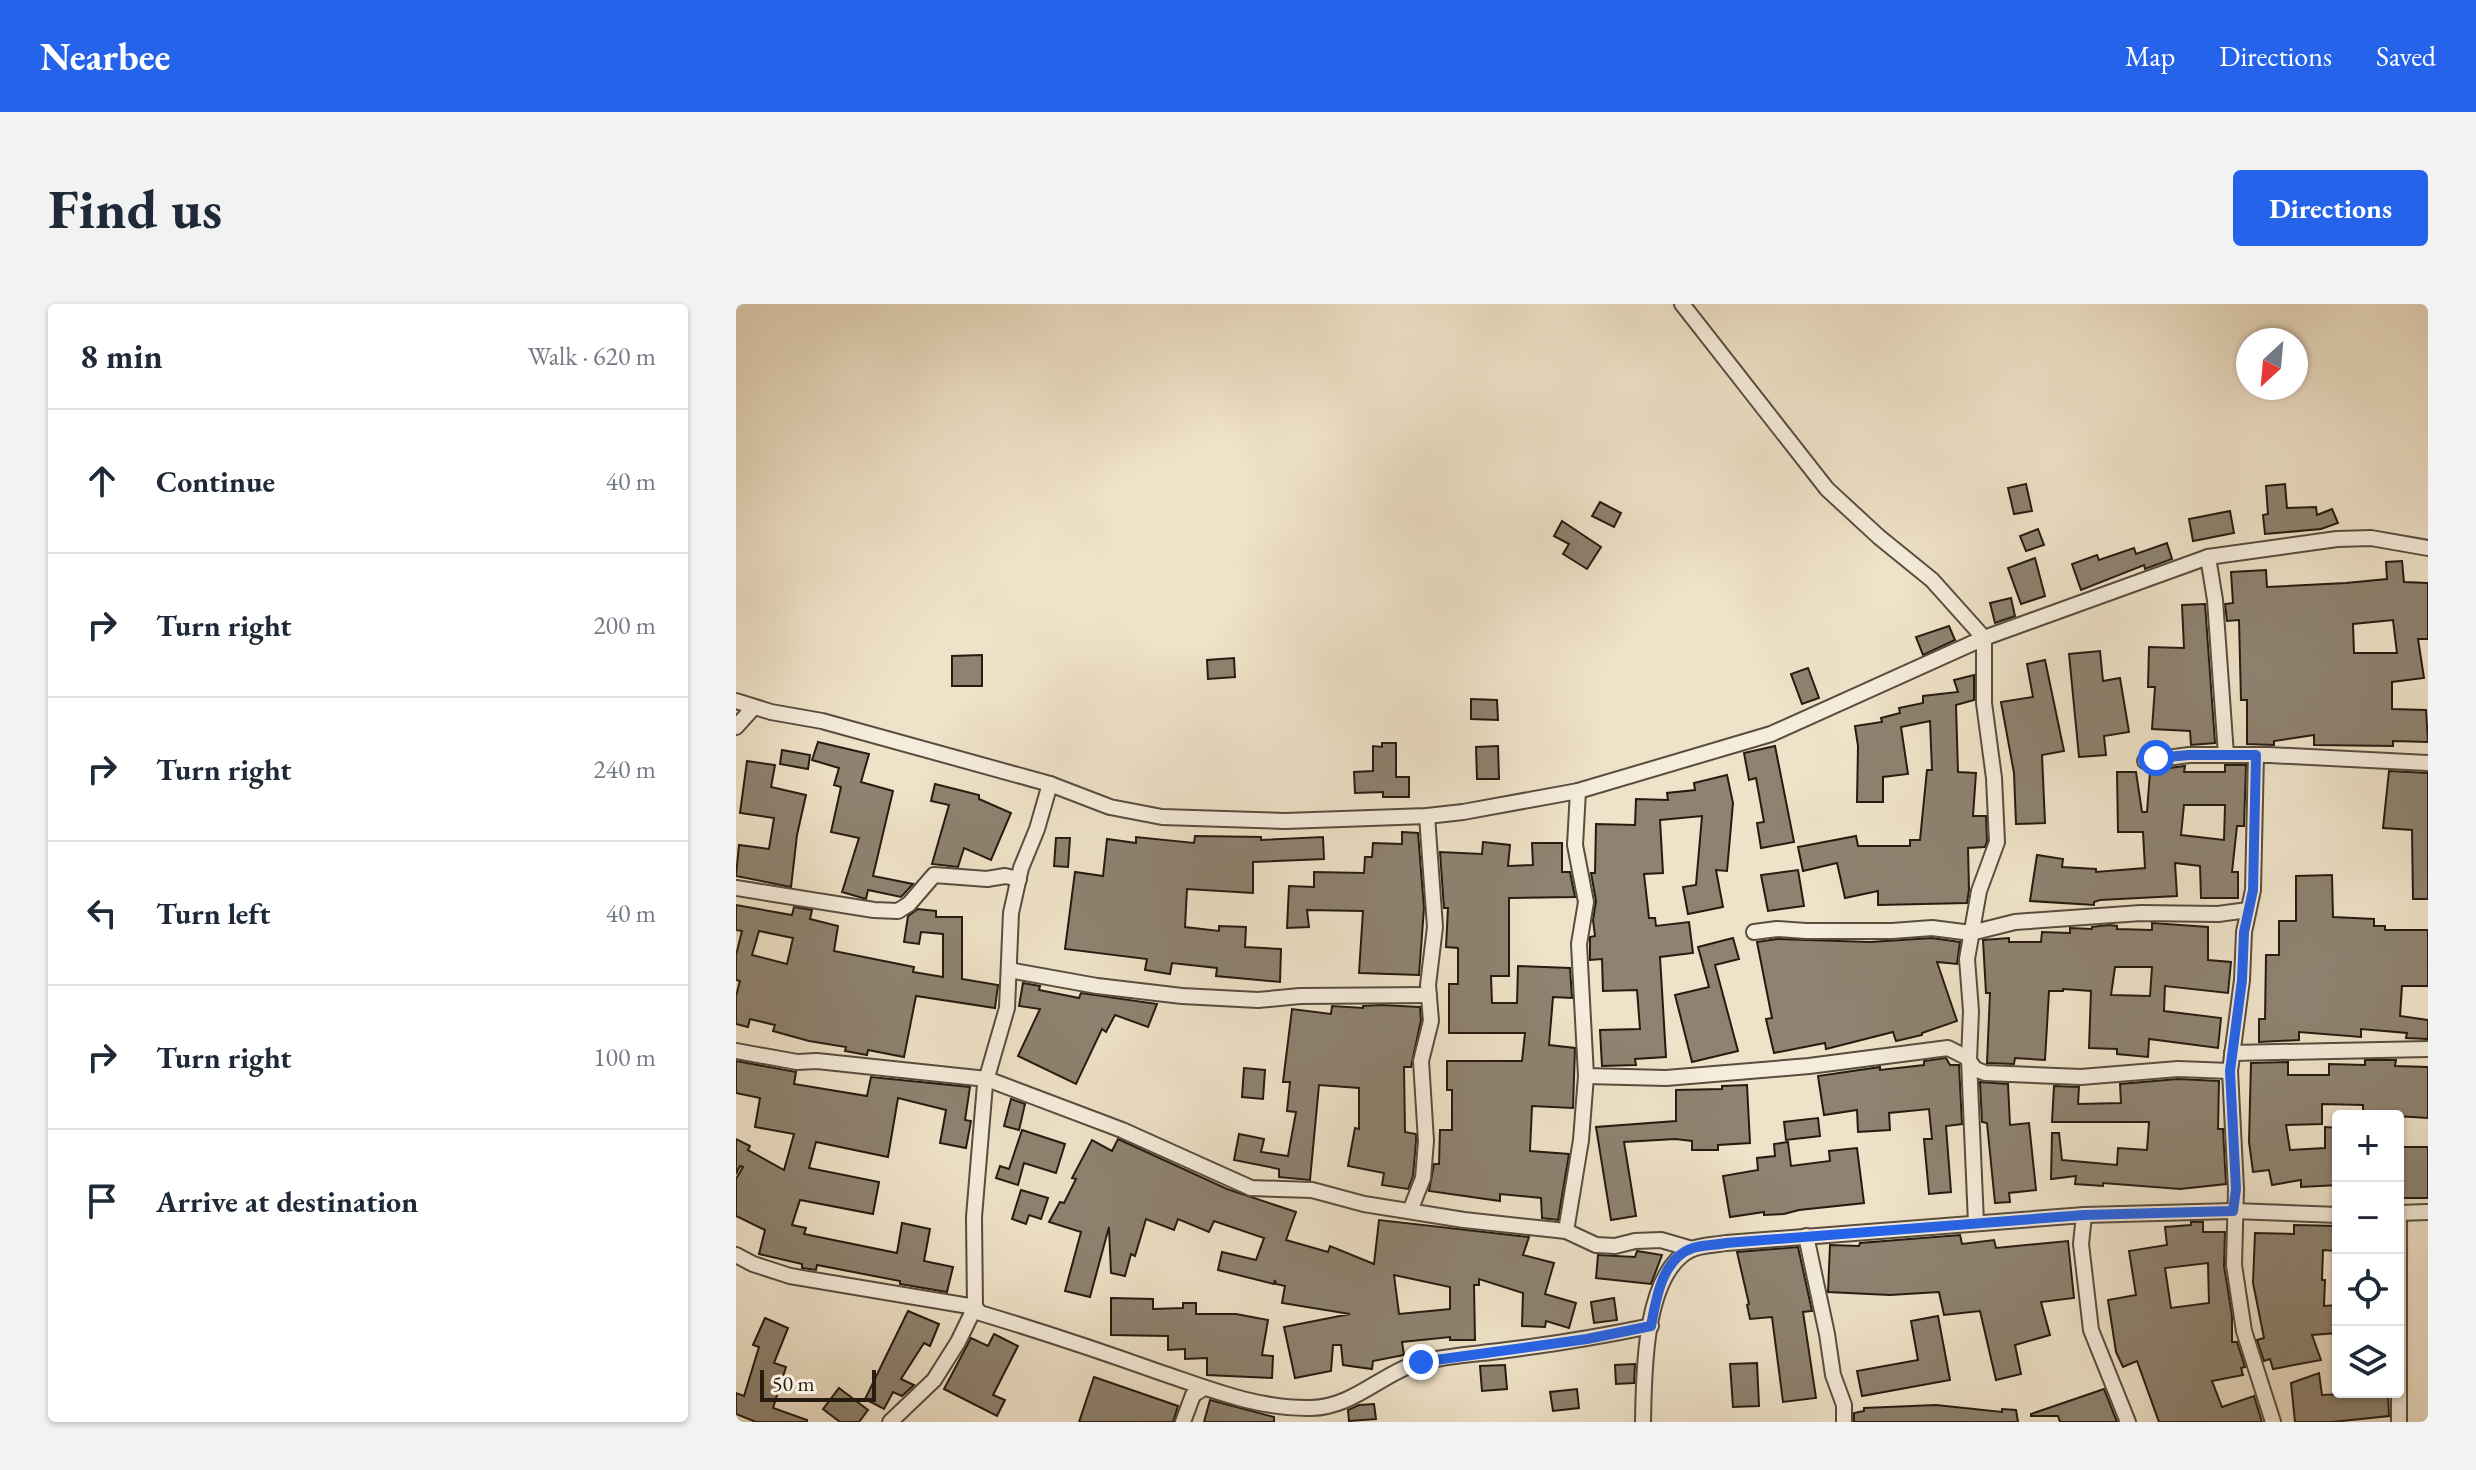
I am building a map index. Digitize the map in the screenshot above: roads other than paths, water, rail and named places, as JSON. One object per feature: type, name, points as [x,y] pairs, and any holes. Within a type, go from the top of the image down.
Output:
[{"type":"street","points":[[1682,304],[1827,489],[1932,580],[1984,638],[1984,703],[1994,778],[1997,842],[1979,891],[1967,959],[1976,1223]]},
{"type":"street","points":[[736,701],[822,721],[1050,784],[1110,807],[1162,817],[1285,821],[1427,816],[1578,791],[1771,734],[1984,638],[2208,557],[2337,539],[2371,538],[2428,548]]},
{"type":"street","points":[[2208,557],[2215,600],[2226,755]]},
{"type":"street","points":[[736,727],[754,707]]},
{"type":"street","points":[[2145,761],[2189,755],[2256,755],[2428,763]]},
{"type":"street","points":[[2256,755],[2253,890],[2244,932],[2242,980],[2230,1071],[2236,1189],[2233,1211],[2234,1265],[2244,1331],[2273,1422]]},
{"type":"street","points":[[890,1422],[934,1380],[975,1307],[974,1217],[987,1079],[1007,1008],[1011,913],[1050,784]]},
{"type":"street","points":[[1566,1231],[1581,1140],[1586,1076],[1579,944],[1586,902],[1575,845],[1578,791]]},
{"type":"street","points":[[1410,1211],[1423,1178],[1426,1141],[1421,1061],[1431,1021],[1429,995],[1435,927],[1427,816]]},
{"type":"street","points":[[736,888],[898,911],[909,904],[934,875],[1019,879]]},
{"type":"street","points":[[1754,932],[1777,929],[1892,931],[1932,928],[1971,933],[2015,922],[2141,913],[2218,914],[2248,910]]},
{"type":"street","points":[[1009,970],[1097,986],[1182,996],[1258,1000],[1300,996],[1429,995]]},
{"type":"street","points":[[1586,1076],[1666,1078],[1825,1065],[1948,1048],[1985,1073],[2081,1077],[2178,1069],[2230,1071]]},
{"type":"street","points":[[2232,1053],[2428,1049]]},
{"type":"street","points":[[736,1051],[797,1062],[817,1061],[987,1079],[1122,1130],[1251,1188],[1312,1190],[1364,1204],[1566,1231],[1596,1245],[1615,1246],[1661,1240],[1692,1249],[1806,1236],[2084,1215],[2233,1211],[2332,1215]]},
{"type":"street","points":[[2404,1213],[2428,1212]]},
{"type":"street","points":[[2084,1215],[2081,1244],[2091,1330],[2128,1422]]},
{"type":"street","points":[[1806,1236],[1833,1375],[1844,1405],[1844,1422]]},
{"type":"street","points":[[1643,1422],[1651,1326],[1663,1278],[1675,1262],[1692,1249]]},
{"type":"street","points":[[2399,1254],[2399,1422]]},
{"type":"street","points":[[736,1255],[790,1276],[975,1307],[980,1313],[1204,1388],[1247,1402],[1273,1406],[1314,1408],[1336,1404],[1421,1362],[1587,1339],[1651,1326]]},
{"type":"street","points":[[1183,1422],[1193,1395],[1204,1388]]},
{"type":"street","points":[[1328,1422],[1336,1404]]}]
